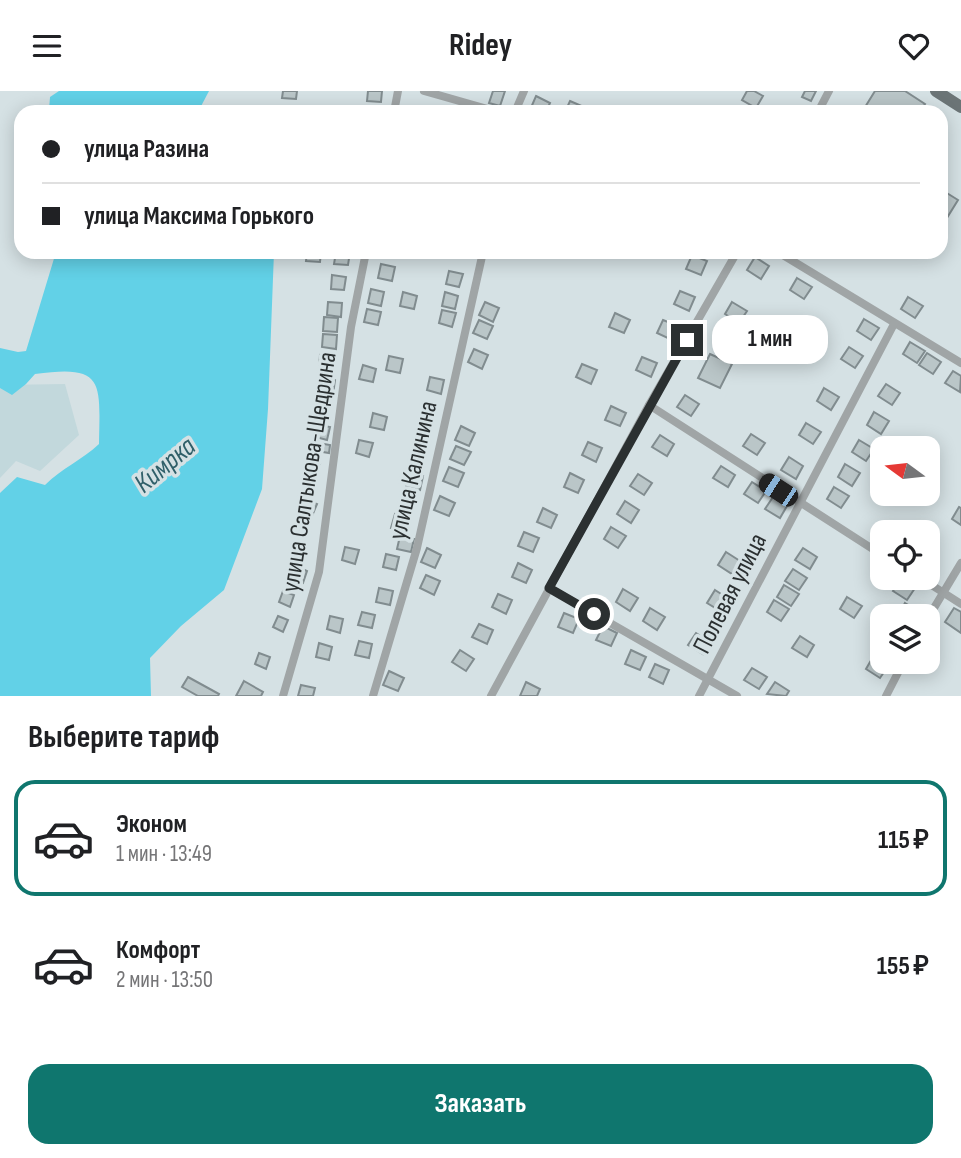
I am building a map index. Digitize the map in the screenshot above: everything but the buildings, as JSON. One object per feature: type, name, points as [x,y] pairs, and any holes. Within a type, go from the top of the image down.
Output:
[{"type":"main road","points":[[936,91],[961,107]]},
{"type":"street","points":[[424,91],[473,105]]},
{"type":"street","name":"улица Салтыкова-Щедрина","points":[[283,696],[319,572],[351,327],[365,259]]},
{"type":"street","name":"улица Калинина","points":[[373,696],[417,548],[481,259]]},
{"type":"street","points":[[491,696],[649,405],[733,259]]},
{"type":"street","points":[[789,259],[961,363]]},
{"type":"street","name":"Полевая улица","points":[[699,696],[894,324]]},
{"type":"street","points":[[649,405],[870,548]]},
{"type":"street","points":[[936,604],[961,563]]},
{"type":"street","points":[[549,588],[737,696]]},
{"type":"street","points":[[939,590],[961,604]]},
{"type":"street","points":[[886,696],[897,674]]},
{"type":"shaded area","points":[[65,384],[79,435],[40,471],[16,461],[0,478],[0,385]]},
{"type":"water","points":[[59,91],[209,91],[202,105],[49,105],[50,97]]},
{"type":"water","name":"Кимрка","points":[[54,259],[274,259],[262,489],[224,590],[181,626],[150,658],[151,696],[0,696],[0,493],[17,477],[45,485],[99,444],[98,392],[94,382],[86,375],[75,372],[35,374],[12,395],[0,388],[0,348],[26,351]]},
{"type":"route","points":[[594,614],[549,588],[687,340]]}]
